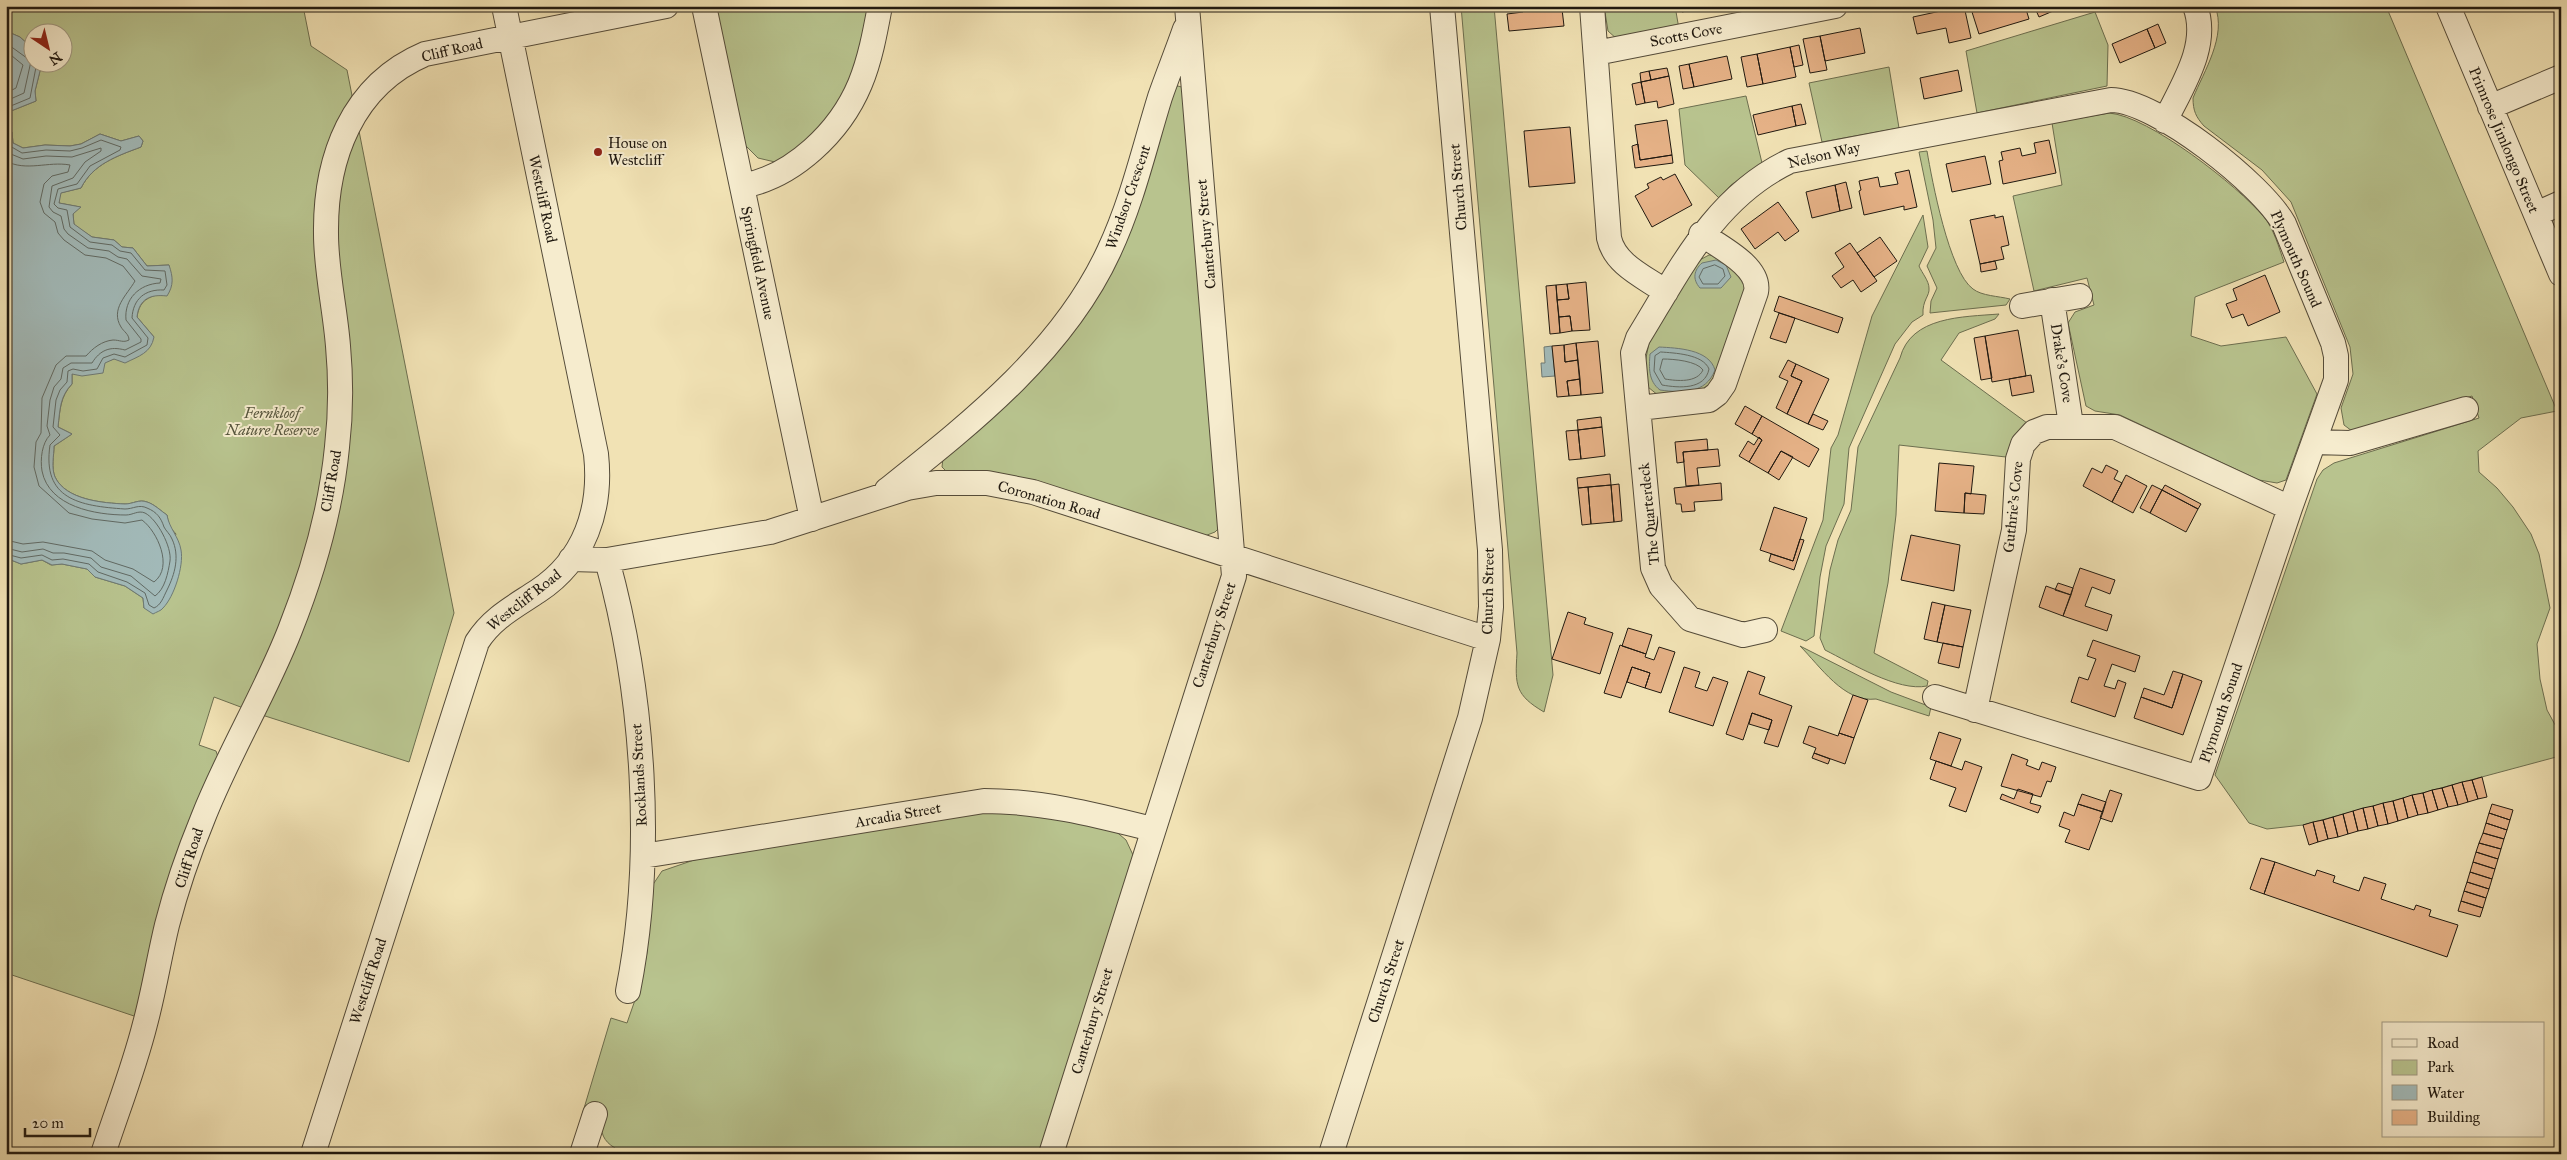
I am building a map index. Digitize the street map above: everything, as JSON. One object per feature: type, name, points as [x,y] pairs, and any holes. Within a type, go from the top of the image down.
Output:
[{"type":"street","name":"Westcliff Road","points":[[313,1154],[477,642],[498,616],[551,581],[571,559],[590,528],[595,510],[598,482],[596,454],[504,6]]},
{"type":"street","name":"Cliff Road","points":[[103,1154],[145,1025],[168,921],[202,820],[230,754],[290,631],[320,536],[332,486],[338,443],[340,372],[326,234],[329,191],[344,133],[354,114],[377,83],[408,61],[425,54],[666,6]]},
{"type":"street","name":"Springfield Avenue","points":[[704,6],[812,519]]},
{"type":"street","points":[[742,186],[756,184],[793,164],[825,137],[838,122],[859,87],[866,68],[880,6]]},
{"type":"street","name":"Church Street","points":[[1331,1154],[1470,718],[1488,639],[1491,606],[1490,550],[1442,6]]},
{"type":"street","points":[[1592,6],[1609,238],[1612,250],[1620,260],[1666,292]]},
{"type":"street","name":"Scotts Cove","points":[[1596,53],[1835,6]]},
{"type":"street","points":[[2165,121],[2200,42],[2199,18],[2195,6]]},
{"type":"street","name":"Primrose Jimlongo Street","points":[[2448,6],[2561,274]]},
{"type":"street","name":"Windsor Crescent","points":[[879,496],[965,426],[1018,377],[1061,328],[1094,280],[1116,237],[1129,203],[1187,14]]},
{"type":"street","name":"Canterbury Street","points":[[1051,1154],[1152,829],[1234,576],[1187,14]]},
{"type":"street","points":[[2490,107],[2561,77]]},
{"type":"street","name":"Nelson Way","points":[[1666,292],[1701,234],[1734,199],[1774,169],[1799,158],[2111,100],[2130,102],[2165,121]]},
{"type":"street","name":"Plymouth Sound","points":[[1935,697],[2199,778],[2290,508],[2336,380],[2336,356],[2284,224],[2260,192],[2187,134],[2165,121]]},
{"type":"street","points":[[2536,214],[2561,204]]},
{"type":"street","points":[[1639,408],[1709,400],[1717,394],[1724,384],[1756,292],[1757,280],[1749,268],[1701,234]]},
{"type":"street","name":"The Quarterdeck","points":[[1666,292],[1635,345],[1634,353],[1652,558],[1661,586],[1685,614],[1696,622],[1743,635],[1765,630]]},
{"type":"street","points":[[2022,306],[2080,296]]},
{"type":"street","name":"Drake’s Cove","points":[[2052,300],[2071,425]]},
{"type":"street","points":[[2314,442],[2350,443],[2466,409]]},
{"type":"street","name":"Guthrie’s Cove","points":[[1975,710],[2014,530],[2020,451],[2028,437],[2040,429],[2071,425],[2115,427],[2290,508]]},
{"type":"street","name":"Coronation Road","points":[[571,559],[607,560],[770,532],[907,488],[964,481],[1010,486],[1488,639]]},
{"type":"street","name":"Rocklands Street","points":[[607,560],[619,602],[639,731],[642,856],[635,955],[628,991]]},
{"type":"street","name":"Arcadia Street","points":[[642,856],[984,801],[1012,801],[1050,805],[1152,829]]},
{"type":"street","points":[[582,1154],[595,1114]]},
{"type":"green space","name":"Fernkloof Nature Reserve","points":[[6,6],[303,6],[311,46],[347,70],[454,613],[409,762],[262,715],[214,697],[199,745],[216,751],[218,757],[137,1017],[6,973],[6,558],[21,564],[42,560],[51,565],[62,564],[87,569],[95,577],[125,586],[143,598],[144,608],[176,534],[169,526],[167,515],[152,504],[144,501],[125,504],[106,503],[86,499],[67,491],[55,477],[53,465],[54,446],[72,434],[58,427],[63,399],[72,384],[72,373],[114,359],[154,337],[137,317],[138,312],[141,305],[148,298],[156,295],[169,265],[147,266],[133,248],[122,247],[114,240],[92,237],[74,225],[73,214],[80,207],[59,203],[60,193],[81,188],[92,173],[106,162],[141,147],[143,141],[139,136],[121,141],[100,134],[81,144],[70,146],[45,145],[23,148],[13,143],[12,132],[6,130],[6,113],[36,101],[35,91],[40,72],[72,72],[72,22],[22,22],[22,39],[6,31]]},
{"type":"green space","points":[[714,6],[870,6],[860,59],[847,92],[803,147],[775,162],[758,158],[745,145]]},
{"type":"green space","points":[[1461,6],[1494,6],[1553,675],[1544,712],[1534,706],[1522,694],[1516,673],[1517,653]]},
{"type":"green space","points":[[1604,6],[1675,6],[1679,29],[1618,40],[1608,31]]},
{"type":"green space","points":[[2215,6],[2386,6],[2557,411],[2521,418],[2478,451],[2479,472],[2497,488],[2513,507],[2531,534],[2539,554],[2550,608],[2537,644],[2540,679],[2547,710],[2559,732],[2560,756],[2303,825],[2267,829],[2249,823],[2215,775],[2317,479],[2323,470],[2334,463],[2479,418],[2472,396],[2364,430],[2352,431],[2344,425],[2341,408],[2353,374],[2350,347],[2291,202],[2262,170],[2204,126],[2194,110],[2193,98],[2213,53],[2216,41],[2218,17]]},
{"type":"green space","points":[[2095,12],[2108,45],[2107,86],[1977,113],[1966,51]]},
{"type":"green space","points":[[1889,67],[1899,128],[1822,142],[1809,83]]},
{"type":"green space","points":[[1178,86],[1185,88],[1220,527],[1215,532],[1202,537],[948,473],[942,467],[943,458],[1046,359],[1174,88]]},
{"type":"green space","points":[[1746,96],[1762,163],[1731,185],[1719,198],[1685,165],[1679,109]]},
{"type":"green space","points":[[2109,113],[2126,117],[2146,126],[2192,154],[2252,204],[2268,222],[2284,262],[2195,297],[2191,336],[2221,346],[2286,337],[2317,394],[2286,480],[2277,483],[2259,480],[2120,415],[2095,411],[2086,406],[2068,323],[2075,312],[2094,305],[2087,278],[2034,291],[2013,196],[2062,185],[2052,123]]},
{"type":"green space","points":[[1927,151],[1943,224],[1956,264],[1964,279],[1973,289],[1985,294],[2010,299],[2006,305],[1930,313],[1931,301],[1937,288],[1927,266],[1936,248],[1933,220],[1919,152]]},
{"type":"green space","points":[[1923,215],[1928,247],[1919,266],[1929,288],[1923,315],[1912,322],[1895,344],[1849,448],[1844,504],[1826,546],[1820,577],[1814,636],[1806,641],[1781,631],[1823,520],[1831,448],[1838,435],[1872,316]]},
{"type":"green space","points":[[1709,255],[1718,256],[1749,281],[1718,379],[1707,392],[1659,396],[1648,387],[1645,363],[1649,343],[1694,263]]},
{"type":"green space","points":[[1999,314],[1995,319],[1959,333],[1941,360],[2027,423],[2010,446],[2006,457],[1899,445],[1896,515],[1888,583],[1874,653],[1928,681],[1927,686],[1902,685],[1861,669],[1825,650],[1820,638],[1830,570],[1838,540],[1851,510],[1858,447],[1906,344],[1915,334],[1927,326],[1940,321]]},
{"type":"green space","points":[[1800,646],[1891,692],[1931,707],[1929,716],[1876,699],[1864,699],[1853,695],[1824,673]]},
{"type":"green space","points":[[976,812],[1028,812],[1113,829],[1126,840],[1133,855],[1133,863],[1043,1154],[612,1154],[615,1148],[603,1136],[600,1119],[582,1115],[611,1018],[627,1023],[642,980],[647,952],[652,886],[662,871],[694,860],[846,831]]},
{"type":"water","points":[[6,31],[22,39],[22,72],[40,72],[35,91],[36,101],[6,113]]},
{"type":"water","points":[[6,130],[12,132],[13,143],[23,148],[81,144],[100,134],[121,141],[139,136],[143,141],[141,147],[106,162],[99,167],[81,188],[61,193],[59,203],[81,207],[73,214],[74,224],[92,237],[114,240],[122,247],[133,248],[147,266],[169,265],[172,285],[167,296],[155,296],[146,299],[138,311],[137,317],[154,337],[147,350],[140,356],[125,363],[114,359],[105,363],[103,373],[82,376],[72,374],[72,384],[65,393],[61,403],[58,427],[72,434],[54,446],[53,465],[55,477],[60,485],[76,495],[96,501],[116,503],[128,504],[144,501],[152,504],[167,515],[180,545],[182,557],[177,581],[171,597],[162,609],[153,614],[144,608],[143,598],[125,586],[95,577],[87,569],[62,564],[52,565],[42,560],[21,564],[6,558]]},
{"type":"water","points":[[1716,260],[1726,265],[1731,277],[1721,288],[1700,288],[1695,278],[1697,269],[1702,263]]},
{"type":"water","points":[[1552,346],[1555,376],[1542,377],[1541,363],[1545,363],[1544,347]]},
{"type":"water","points":[[1659,347],[1692,351],[1706,358],[1712,363],[1715,370],[1711,378],[1706,384],[1692,390],[1677,392],[1660,390],[1651,378],[1650,369],[1650,354]]},
{"type":"building","points":[[1523,6],[1538,6],[1539,11],[1562,9],[1564,26],[1509,31],[1507,14],[1523,12]]},
{"type":"building","points":[[1680,6],[1711,6],[1682,12]]},
{"type":"building","points":[[1964,6],[1971,38],[1949,43],[1946,28],[1917,34],[1913,17]]},
{"type":"building","points":[[1978,6],[2025,6],[2029,19],[1979,34],[1972,12],[1979,10]]},
{"type":"building","points":[[2034,6],[2065,6],[2039,17]]},
{"type":"building","points":[[2158,24],[2166,43],[2155,48],[2147,29]]},
{"type":"building","points":[[1860,28],[1865,53],[1825,61],[1820,36]]},
{"type":"building","points":[[2147,29],[2155,48],[2120,63],[2112,44]]},
{"type":"building","points":[[1820,36],[1827,70],[1810,73],[1803,39]]},
{"type":"building","points":[[1799,45],[1803,65],[1794,67],[1790,47]]},
{"type":"building","points":[[1790,47],[1796,77],[1763,84],[1757,54]]},
{"type":"building","points":[[1757,54],[1763,84],[1747,87],[1741,57]]},
{"type":"building","points":[[1727,56],[1732,79],[1694,87],[1689,64]]},
{"type":"building","points":[[1689,64],[1694,87],[1683,89],[1679,66]]},
{"type":"building","points":[[1667,68],[1669,76],[1651,80],[1649,71]]},
{"type":"building","points":[[1958,70],[1962,91],[1924,99],[1920,78]]},
{"type":"building","points":[[1649,71],[1651,80],[1641,82],[1640,73]]},
{"type":"building","points":[[1669,76],[1674,104],[1658,108],[1657,101],[1645,103],[1641,82]]},
{"type":"building","points":[[1641,82],[1645,103],[1636,105],[1632,84]]},
{"type":"building","points":[[1801,104],[1806,124],[1796,126],[1792,106]]},
{"type":"building","points":[[1792,106],[1796,126],[1758,135],[1753,115]]},
{"type":"building","points":[[1667,120],[1672,155],[1640,160],[1635,125]]},
{"type":"building","points":[[1570,127],[1575,183],[1529,187],[1524,131]]},
{"type":"building","points":[[2049,140],[2056,173],[2003,184],[1999,161],[2003,160],[2001,152],[2020,148],[2022,156],[2036,153],[2034,143]]},
{"type":"building","points":[[1638,144],[1640,160],[1672,155],[1673,163],[1635,168],[1632,146]]},
{"type":"building","points":[[1985,156],[1991,184],[1952,192],[1946,164]]},
{"type":"building","points":[[1909,170],[1917,207],[1904,210],[1904,206],[1864,215],[1859,181],[1878,177],[1880,187],[1898,184],[1895,173]]},
{"type":"building","points":[[1675,174],[1692,205],[1652,227],[1635,196],[1649,188],[1647,184],[1661,177],[1663,180]]},
{"type":"building","points":[[1846,182],[1852,208],[1840,211],[1835,185]]},
{"type":"building","points":[[1835,185],[1840,211],[1812,218],[1806,192]]},
{"type":"building","points":[[1778,202],[1799,231],[1785,241],[1778,232],[1755,249],[1741,229]]},
{"type":"building","points":[[1995,215],[1995,218],[2003,216],[2009,245],[2001,247],[2004,259],[1980,264],[1970,220]]},
{"type":"building","points":[[1880,237],[1897,261],[1874,277],[1857,253]]},
{"type":"building","points":[[1850,243],[1877,281],[1861,292],[1853,280],[1841,288],[1832,276],[1844,267],[1835,253]]},
{"type":"building","points":[[1995,261],[1997,269],[1981,272],[1980,264]]},
{"type":"building","points":[[2265,275],[2280,312],[2248,326],[2243,314],[2232,318],[2226,304],[2237,300],[2233,289]]},
{"type":"building","points":[[1586,282],[1590,330],[1572,331],[1570,316],[1559,317],[1557,300],[1569,299],[1567,284]]},
{"type":"building","points":[[1567,284],[1569,299],[1557,300],[1556,285]]},
{"type":"building","points":[[1556,285],[1560,333],[1550,334],[1546,286]]},
{"type":"building","points":[[1779,296],[1843,318],[1838,333],[1774,311]]},
{"type":"building","points":[[1779,313],[1795,318],[1786,343],[1770,338]]},
{"type":"building","points":[[1570,316],[1572,331],[1560,333],[1559,317]]},
{"type":"building","points":[[2018,330],[2026,376],[1992,382],[1985,336]]},
{"type":"building","points":[[1985,336],[1992,378],[1981,380],[1974,338]]},
{"type":"building","points":[[1598,341],[1603,393],[1581,395],[1576,343]]},
{"type":"building","points":[[1576,343],[1578,360],[1565,362],[1564,345]]},
{"type":"building","points":[[1564,345],[1565,362],[1578,360],[1580,379],[1567,381],[1569,396],[1557,397],[1552,346]]},
{"type":"building","points":[[1788,360],[1796,364],[1791,376],[1802,381],[1787,414],[1776,408],[1788,381],[1779,377]]},
{"type":"building","points":[[1796,364],[1829,379],[1808,424],[1787,414],[1802,381],[1791,376]]},
{"type":"building","points":[[2031,375],[2034,392],[2012,396],[2009,379]]},
{"type":"building","points":[[1580,379],[1581,395],[1569,396],[1567,381]]},
{"type":"building","points":[[1745,406],[1762,416],[1752,434],[1735,424]]},
{"type":"building","points":[[1813,414],[1828,421],[1823,430],[1808,424]]},
{"type":"building","points":[[1762,416],[1819,449],[1809,467],[1781,451],[1768,473],[1749,462],[1762,440],[1752,434]]},
{"type":"building","points":[[1601,417],[1602,427],[1578,430],[1577,420]]},
{"type":"building","points":[[1602,427],[1605,456],[1581,459],[1578,430]]},
{"type":"building","points":[[1578,430],[1581,459],[1569,460],[1566,431]]},
{"type":"building","points":[[1759,437],[1762,440],[1749,462],[1739,456],[1748,441],[1754,445]]},
{"type":"building","points":[[1707,439],[1708,450],[1683,452],[1684,462],[1677,463],[1675,442]]},
{"type":"building","points":[[1718,449],[1720,466],[1697,468],[1699,485],[1686,486],[1683,452]]},
{"type":"building","points":[[1781,451],[1793,457],[1779,480],[1768,473]]},
{"type":"building","points":[[1939,463],[1974,466],[1971,494],[1965,493],[1964,513],[1935,511]]},
{"type":"building","points":[[2106,465],[2118,471],[2114,479],[2122,483],[2112,502],[2083,486],[2092,468],[2102,473]]},
{"type":"building","points":[[1610,474],[1611,485],[1578,488],[1577,478]]},
{"type":"building","points":[[2126,475],[2147,486],[2133,513],[2112,502]]},
{"type":"building","points":[[1721,483],[1722,500],[1694,502],[1695,511],[1682,512],[1681,504],[1676,504],[1674,488]]},
{"type":"building","points":[[1619,484],[1622,521],[1614,522],[1611,485]]},
{"type":"building","points":[[1611,485],[1614,522],[1591,524],[1588,487]]},
{"type":"building","points":[[2152,485],[2162,490],[2150,513],[2140,508]]},
{"type":"building","points":[[2165,485],[2201,504],[2198,509],[2162,490]]},
{"type":"building","points":[[1588,487],[1591,524],[1582,525],[1578,488]]},
{"type":"building","points":[[2162,490],[2198,509],[2186,532],[2150,513]]},
{"type":"building","points":[[1965,493],[1986,495],[1984,514],[1964,513]]},
{"type":"building","points":[[1774,507],[1807,518],[1793,561],[1760,550]]},
{"type":"building","points":[[1911,535],[1960,545],[1954,591],[1901,580]]},
{"type":"building","points":[[1800,539],[1804,540],[1794,570],[1769,561],[1771,554],[1793,561]]},
{"type":"building","points":[[2080,568],[2115,580],[2110,594],[2092,587],[2085,606],[2112,615],[2107,631],[2063,616]]},
{"type":"building","points":[[2058,583],[2073,588],[2071,595],[2055,590]]},
{"type":"building","points":[[2046,586],[2071,595],[2063,616],[2039,607]]},
{"type":"building","points":[[1932,602],[1945,605],[1937,642],[1924,639]]},
{"type":"building","points":[[1945,605],[1971,610],[1963,647],[1937,642]]},
{"type":"building","points":[[1568,612],[1586,618],[1584,624],[1613,633],[1600,674],[1552,659]]},
{"type":"building","points":[[1628,628],[1652,635],[1646,654],[1622,646]]},
{"type":"building","points":[[2093,640],[2140,656],[2135,672],[2112,664],[2104,686],[2115,689],[2118,680],[2126,683],[2115,717],[2071,702],[2079,677],[2088,680],[2096,659],[2087,656]]},
{"type":"building","points":[[1943,643],[1963,647],[1959,668],[1938,663]]},
{"type":"building","points":[[1620,645],[1646,654],[1645,657],[1654,660],[1659,647],[1675,652],[1661,693],[1645,688],[1650,673],[1632,667],[1621,698],[1604,693]]},
{"type":"building","points":[[1632,667],[1650,673],[1645,688],[1627,682]]},
{"type":"building","points":[[1684,667],[1700,672],[1695,687],[1707,691],[1713,677],[1728,682],[1713,726],[1669,712]]},
{"type":"building","points":[[1748,671],[1765,677],[1759,694],[1792,706],[1778,747],[1764,743],[1772,720],[1752,713],[1743,740],[1726,734]]},
{"type":"building","points":[[2173,671],[2183,674],[2172,708],[2141,697],[2144,688],[2164,695]]},
{"type":"building","points":[[2183,674],[2202,681],[2183,735],[2134,718],[2141,697],[2172,708]]},
{"type":"building","points":[[1853,695],[1868,700],[1854,738],[1839,733]]},
{"type":"building","points":[[1752,713],[1772,720],[1769,730],[1749,724]]},
{"type":"building","points":[[1809,726],[1838,736],[1839,733],[1854,738],[1845,764],[1814,753],[1816,748],[1803,743]]},
{"type":"building","points":[[1939,732],[1961,739],[1951,766],[1930,759]]},
{"type":"building","points":[[1814,753],[1830,759],[1828,764],[1812,758]]},
{"type":"building","points":[[2012,754],[2028,760],[2026,765],[2039,770],[2042,762],[2056,767],[2051,782],[2047,781],[2041,797],[2001,786]]},
{"type":"building","points":[[1936,761],[1962,770],[1965,761],[1982,767],[1966,812],[1949,806],[1956,788],[1930,779]]},
{"type":"building","points":[[2482,777],[2487,797],[2478,799],[2472,780]]},
{"type":"building","points":[[2472,780],[2478,799],[2468,802],[2462,782]]},
{"type":"building","points":[[2462,782],[2468,802],[2458,805],[2452,785]]},
{"type":"building","points":[[2452,785],[2458,805],[2448,807],[2442,788]]},
{"type":"building","points":[[2442,788],[2448,807],[2438,810],[2432,790]]},
{"type":"building","points":[[2018,789],[2033,794],[2030,803],[2041,806],[2038,813],[2000,799],[2002,794],[2014,799]]},
{"type":"building","points":[[2110,790],[2122,794],[2112,822],[2100,818]]},
{"type":"building","points":[[2432,790],[2438,810],[2428,813],[2423,793]]},
{"type":"building","points":[[2423,793],[2428,813],[2418,815],[2412,795]]},
{"type":"building","points":[[2082,794],[2106,802],[2103,812],[2078,804]]},
{"type":"building","points":[[2412,795],[2418,815],[2408,818],[2403,798]]},
{"type":"building","points":[[2403,798],[2408,818],[2398,821],[2393,801]]},
{"type":"building","points":[[2393,801],[2398,821],[2388,824],[2383,803]]},
{"type":"building","points":[[2383,803],[2388,824],[2378,826],[2373,806]]},
{"type":"building","points":[[2078,804],[2103,812],[2089,850],[2065,842],[2070,830],[2059,826],[2064,812],[2074,816]]},
{"type":"building","points":[[2492,804],[2513,810],[2510,820],[2489,813]]},
{"type":"building","points":[[2373,806],[2378,826],[2368,829],[2363,808]]},
{"type":"building","points":[[2363,808],[2368,829],[2358,831],[2353,811]]},
{"type":"building","points":[[2353,811],[2358,831],[2348,834],[2343,814]]},
{"type":"building","points":[[2489,813],[2510,820],[2507,830],[2486,823]]},
{"type":"building","points":[[2343,814],[2348,834],[2338,837],[2333,817]]},
{"type":"building","points":[[2333,817],[2338,837],[2328,839],[2323,820]]},
{"type":"building","points":[[2323,820],[2328,839],[2318,842],[2313,822]]},
{"type":"building","points":[[2313,822],[2318,842],[2309,845],[2303,825]]},
{"type":"building","points":[[2486,823],[2507,830],[2504,839],[2483,833]]},
{"type":"building","points":[[2483,833],[2504,839],[2501,849],[2479,843]]},
{"type":"building","points":[[2479,843],[2501,849],[2498,859],[2476,852]]},
{"type":"building","points":[[2476,852],[2498,859],[2495,869],[2473,862]]},
{"type":"building","points":[[2261,858],[2275,862],[2264,894],[2250,889]]},
{"type":"building","points":[[2275,862],[2315,876],[2317,870],[2335,876],[2333,882],[2359,891],[2364,877],[2386,884],[2381,899],[2414,910],[2416,905],[2431,910],[2429,916],[2458,925],[2447,957],[2264,894]]},
{"type":"building","points":[[2473,862],[2495,869],[2492,879],[2470,872]]},
{"type":"building","points":[[2470,872],[2492,879],[2489,889],[2467,882]]},
{"type":"building","points":[[2467,882],[2489,889],[2486,898],[2464,891]]},
{"type":"building","points":[[2464,891],[2486,898],[2483,908],[2461,901]]},
{"type":"building","points":[[2461,901],[2483,908],[2480,917],[2458,911]]},
{"type":"place","name":"House on Westcliff","points":[[598,152]]}]
